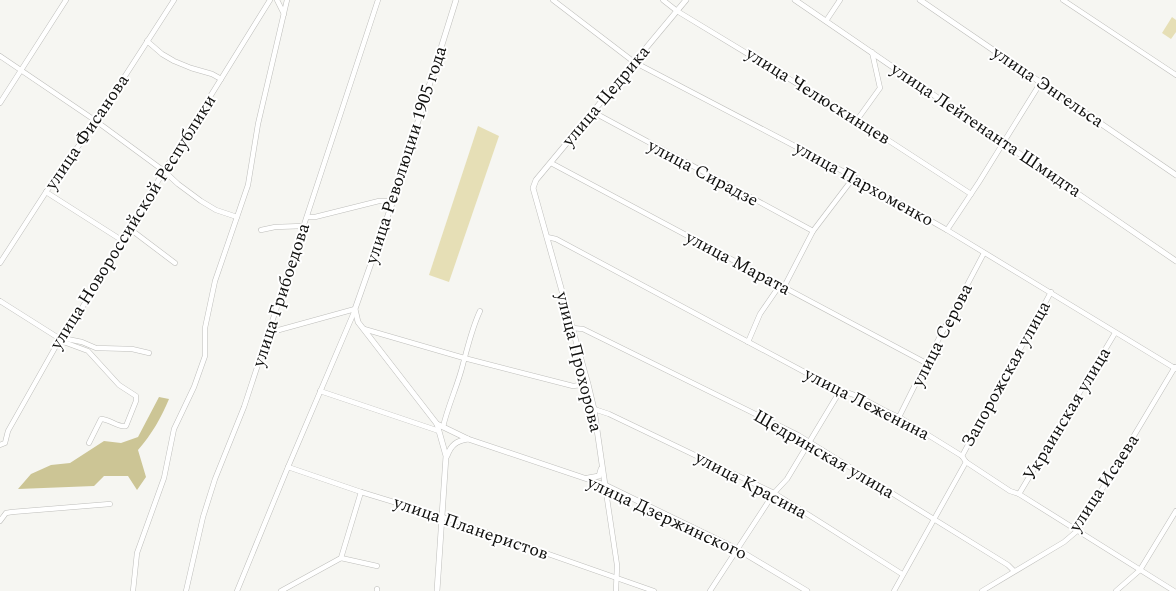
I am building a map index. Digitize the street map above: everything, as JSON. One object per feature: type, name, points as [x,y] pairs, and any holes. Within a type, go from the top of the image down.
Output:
[{"type":"street","points":[[0,103],[66,0]]},
{"type":"street","name":"улица Фисанова","points":[[0,263],[46,192],[96,121],[174,0]]},
{"type":"street","name":"улица Новороссийской Республики","points":[[0,445],[5,443],[8,431],[56,346],[62,340],[270,0]]},
{"type":"street","points":[[277,0],[284,14]]},
{"type":"street","points":[[133,591],[137,553],[164,478],[174,428],[194,387],[205,356],[205,328],[215,281],[248,186],[258,124],[287,0]]},
{"type":"street","name":"улица Грибоедова","points":[[186,591],[203,517],[215,479],[244,407],[378,0]]},
{"type":"street","name":"улица Революции 1905 года","points":[[238,591],[288,466],[350,324],[393,201],[456,0]]},
{"type":"street","name":"улица Пархоменко","points":[[553,0],[634,62],[854,177],[947,230],[1051,292],[1115,333],[1176,368]]},
{"type":"street","name":"улица Челюскинцев","points":[[663,0],[857,120],[972,194]]},
{"type":"street","name":"улица Цедрика","points":[[534,196],[533,188],[536,180],[686,0]]},
{"type":"street","name":"улица Лейтенанта Шмидта","points":[[795,0],[1176,260]]},
{"type":"street","points":[[826,21],[840,0]]},
{"type":"street","name":"улица Энгельса","points":[[920,0],[1176,175]]},
{"type":"street","points":[[1062,0],[1176,75]]},
{"type":"street","points":[[147,41],[162,54],[174,61],[221,79]]},
{"type":"street","points":[[857,120],[880,88],[872,52]]},
{"type":"street","points":[[0,56],[96,121],[201,201],[216,210],[237,217]]},
{"type":"street","points":[[947,230],[972,194],[1041,82]]},
{"type":"street","name":"улица Сирадзе","points":[[593,112],[813,231]]},
{"type":"street","name":"улица Марата","points":[[551,163],[926,363]]},
{"type":"street","points":[[748,342],[760,314],[782,286],[813,231],[854,177]]},
{"type":"street","points":[[46,192],[123,241]]},
{"type":"street","name":"улица Прохорова","points":[[534,196],[594,409],[617,564],[616,591]]},
{"type":"street","points":[[307,217],[315,217],[379,201],[393,201]]},
{"type":"street","points":[[261,230],[275,227],[303,226]]},
{"type":"street","points":[[130,229],[175,263]]},
{"type":"street","name":"улица Леженина","points":[[547,237],[556,239],[840,391],[849,392],[899,417],[962,456],[966,462],[1010,491],[1019,494],[1174,591]]},
{"type":"street","name":"улица Серова","points":[[899,417],[984,253]]},
{"type":"street","name":"Запорожская улица","points":[[962,456],[1051,292]]},
{"type":"street","points":[[0,302],[62,340],[88,351],[119,385],[136,396],[126,426],[122,427],[106,419],[101,419],[89,443]]},
{"type":"street","points":[[268,332],[355,310],[362,328],[464,358],[573,386],[588,384]]},
{"type":"street","points":[[437,591],[446,456],[441,429],[480,311]]},
{"type":"street","points":[[342,313],[348,315],[350,324]]},
{"type":"street","name":"улица Дзержинского","points":[[362,328],[441,429]]},
{"type":"street","name":"Щедринская улица","points":[[572,328],[583,329],[798,435],[1008,565],[1014,572]]},
{"type":"street","name":"Украинская улица","points":[[1019,494],[1115,333]]},
{"type":"street","points":[[62,340],[82,342],[96,348],[132,349],[149,353]]},
{"type":"street","name":"улица Исаева","points":[[982,591],[1064,542],[1077,531],[1176,368]]},
{"type":"street","name":"улица Дзержинского","points":[[320,391],[441,429],[605,485],[738,549],[807,591]]},
{"type":"street","points":[[710,591],[774,493],[787,480],[840,391]]},
{"type":"street","name":"улица Красина","points":[[594,409],[609,414],[774,493],[902,574]]},
{"type":"street","points":[[446,456],[449,449],[456,442],[468,439]]},
{"type":"street","name":"Запорожская улица","points":[[894,591],[966,462]]},
{"type":"street","points":[[584,478],[595,478],[598,476],[602,464]]},
{"type":"street","name":"улица Планеристов","points":[[288,466],[361,492],[443,517],[654,591]]},
{"type":"street","points":[[341,558],[361,492]]},
{"type":"street","points":[[0,522],[6,513],[12,512],[110,504]]},
{"type":"street","points":[[1116,591],[1140,570],[1176,511]]},
{"type":"street","points":[[281,591],[341,558],[376,566]]},
{"type":"shaded area","points":[[1172,17],[1176,20],[1176,32],[1171,39],[1162,33]]},
{"type":"shaded area","points":[[478,126],[499,136],[449,282],[429,275]]},
{"type":"shaded area","points":[[159,397],[169,399],[156,426],[138,450],[146,477],[137,490],[128,476],[104,476],[94,486],[18,489],[31,474],[51,465],[70,463],[104,441],[121,443],[138,437]]}]
